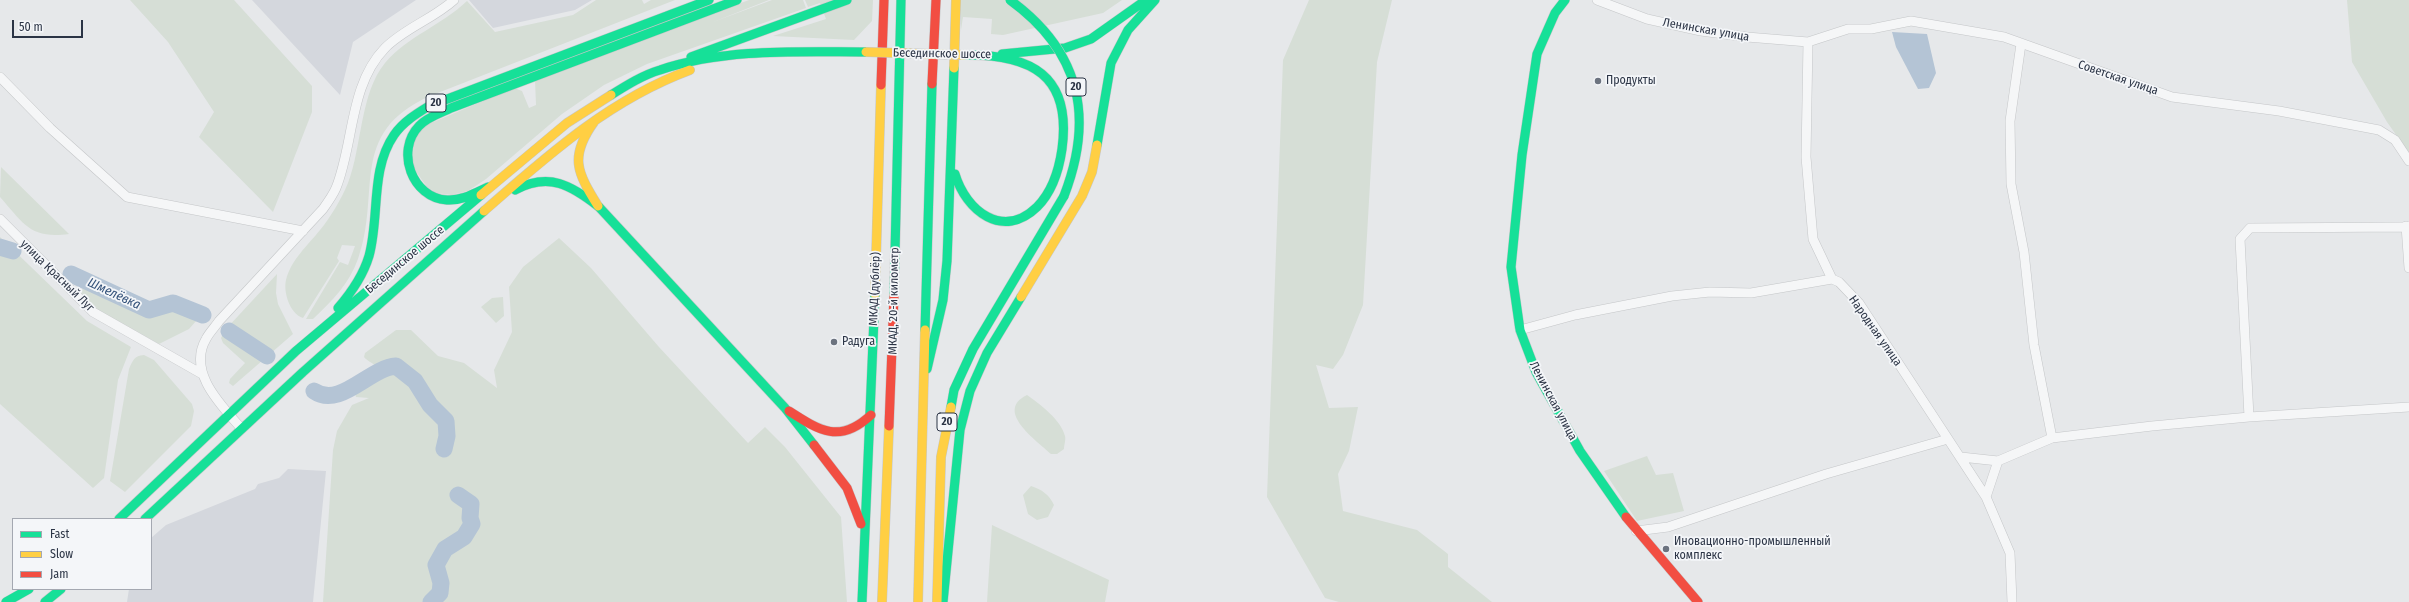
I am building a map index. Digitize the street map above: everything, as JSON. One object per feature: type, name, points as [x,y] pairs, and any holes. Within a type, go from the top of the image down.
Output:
[{"type":"main road","name":"20","points":[[302,346],[348,297],[361,276],[369,255],[380,163],[393,133],[408,118],[428,106],[709,0]]},
{"type":"main road","points":[[500,181],[459,199],[441,199],[425,192],[413,180],[407,165],[407,150],[413,135],[426,120],[451,108],[737,0]]},
{"type":"main road","points":[[659,70],[697,54],[847,0]]},
{"type":"main road","name":"МКАД (дублёр)","points":[[862,602],[864,532],[871,415],[884,0]]},
{"type":"main road","name":"МКАД, 20-й километр","points":[[882,602],[893,343],[901,0]]},
{"type":"main road","points":[[918,602],[928,191],[936,0]]},
{"type":"main road","points":[[924,379],[936,336],[943,300],[951,154],[956,0]]},
{"type":"main road","name":"20","points":[[937,602],[941,457],[954,390],[972,349],[1064,196],[1080,149],[1082,130],[1076,86],[1050,35],[1036,19],[1010,0]]},
{"type":"main road","name":"Бесединское шоссе","points":[[121,518],[302,346],[500,181],[567,123],[604,98],[659,70],[689,62],[793,50],[996,55],[1052,50],[1091,39],[1146,0]]},
{"type":"main road","points":[[943,602],[960,430],[970,391],[987,353],[1082,196],[1092,172],[1110,63],[1128,30],[1155,0]]},
{"type":"main road","name":"Ленинская улица","points":[[1565,0],[1556,13],[1537,54],[1522,155],[1511,268],[1520,330],[1536,372],[1580,451],[1636,531],[1698,602]]},
{"type":"main road","points":[[951,154],[958,187],[966,203],[974,211],[991,219],[1012,220],[1028,214],[1046,194],[1054,180],[1060,162],[1064,126],[1064,113],[1056,87],[1034,66],[996,55]]},
{"type":"main road","name":"Бесединское шоссе","points":[[146,518],[241,428],[361,320],[495,204],[539,163],[600,114],[644,89],[724,58]]},
{"type":"main road","points":[[599,207],[580,176],[577,161],[578,146],[600,114]]},
{"type":"main road","points":[[495,204],[520,187],[536,181],[552,180],[581,193],[599,207],[785,408],[847,488],[864,532]]},
{"type":"main road","points":[[785,408],[819,429],[827,432],[848,432],[856,429],[871,415]]},
{"type":"main road","points":[[6,602],[27,590]]},
{"type":"main road","points":[[45,602],[60,590]]},
{"type":"street","points":[[241,428],[213,393],[202,374],[201,351],[206,339],[219,321],[323,209],[336,189],[360,92],[373,65],[385,48],[404,33],[442,12],[454,0]]},
{"type":"street","name":"Ленинская улица","points":[[1597,0],[1647,19],[1701,31],[1808,42],[1819,39]]},
{"type":"street","name":"Советская улица","points":[[1819,39],[1848,29],[1871,29],[1911,21],[2004,37],[2172,98],[2279,111],[2379,130],[2396,140],[2409,161]]},
{"type":"street","name":"Народная улица","points":[[1808,42],[1806,157],[1813,239],[1832,279],[1839,282],[1859,303],[1986,497],[2010,553],[2012,602]]},
{"type":"street","points":[[2021,44],[2010,121],[2011,184],[2024,252],[2034,345],[2052,438]]},
{"type":"street","points":[[0,77],[50,128],[127,197],[303,231]]},
{"type":"street","name":"улица Красный Луг","points":[[0,219],[93,312],[202,374]]},
{"type":"street","points":[[2249,417],[2240,239],[2245,232],[2250,228],[2408,227],[2409,268]]},
{"type":"street","points":[[1520,330],[1575,315],[1672,296],[1710,292],[1751,293],[1832,279]]},
{"type":"street","points":[[1960,457],[1998,461],[2052,438],[2249,417],[2409,407]]},
{"type":"street","points":[[1636,531],[1668,527],[1826,474],[1948,439]]},
{"type":"street","points":[[1986,497],[1998,461]]},
{"type":"shaded area","points":[[130,0],[234,0],[312,86],[312,112],[273,212],[199,137],[214,112],[168,42]]},
{"type":"shaded area","points":[[252,0],[416,0],[353,42],[340,95]]},
{"type":"shaded area","points":[[469,0],[592,0],[575,10],[493,28]]},
{"type":"shaded area","points":[[596,0],[642,0],[644,4],[651,0],[675,0],[430,96],[404,111],[387,128],[377,146],[369,188],[365,234],[358,259],[350,276],[333,299],[313,319],[306,319],[340,262],[348,265],[355,246],[342,245],[337,258],[339,261],[303,318],[298,316],[288,302],[285,285],[288,273],[300,253],[328,220],[348,183],[353,169],[366,105],[377,75],[385,63],[404,45],[447,17],[467,1],[495,32],[573,15]]},
{"type":"shaded area","points":[[749,0],[769,0],[713,22],[772,0],[803,0],[806,8],[647,64],[604,85],[562,114],[486,179],[468,191],[451,195],[437,193],[427,187],[412,166],[414,139],[424,126],[514,88],[522,91],[529,108],[536,105],[535,80]]},
{"type":"shaded area","points":[[805,0],[873,0],[872,21],[854,40],[773,36],[826,19],[820,3],[808,7]]},
{"type":"shaded area","points":[[960,0],[1122,0],[1103,13],[1003,35],[991,34],[992,19],[963,17],[961,30]]},
{"type":"shaded area","points":[[1309,0],[1392,0],[1377,62],[1363,305],[1343,355],[1333,369],[1316,365],[1329,408],[1358,407],[1349,451],[1338,474],[1343,511],[1417,530],[1448,554],[1448,567],[1492,602],[1339,602],[1325,598],[1267,497],[1283,60]]},
{"type":"shaded area","points":[[2347,0],[2409,0],[2409,153],[2387,122],[2352,62]]},
{"type":"shaded area","points":[[1,167],[69,234],[56,235],[36,232],[22,222],[0,197]]},
{"type":"shaded area","points":[[0,237],[87,321],[131,347],[118,380],[104,478],[93,488],[0,404]]},
{"type":"shaded area","points":[[559,238],[591,268],[659,347],[748,443],[765,427],[785,447],[841,517],[847,602],[323,602],[333,450],[337,431],[352,405],[369,398],[356,397],[354,390],[379,376],[376,366],[364,357],[365,353],[396,330],[411,330],[438,356],[464,363],[497,388],[494,370],[512,332],[509,287],[523,267]]},
{"type":"shaded area","points":[[277,274],[276,293],[278,304],[293,334],[233,386],[229,383],[230,379],[245,363],[223,343],[221,338],[226,329]]},
{"type":"shaded area","points":[[84,282],[152,313],[170,306],[197,320],[189,329],[159,344],[98,310],[81,296]]},
{"type":"shaded area","points":[[503,297],[504,316],[496,323],[481,307],[492,298]]},
{"type":"shaded area","points":[[144,355],[154,360],[192,404],[194,411],[191,426],[125,492],[110,481],[129,369],[134,359],[138,356]]},
{"type":"shaded area","points":[[1027,395],[1055,418],[1063,430],[1065,438],[1064,449],[1057,454],[1051,454],[1036,441],[1021,425],[1016,417],[1015,409],[1018,402]]},
{"type":"shaded area","points":[[1647,456],[1656,475],[1673,473],[1684,511],[1637,521],[1604,471]]},
{"type":"shaded area","points":[[288,469],[326,471],[313,602],[127,602],[129,590],[152,590],[152,537],[166,525],[255,489],[258,484],[279,478]]},
{"type":"shaded area","points":[[1031,486],[1045,493],[1052,501],[1054,505],[1048,517],[1037,520],[1028,514],[1023,495]]},
{"type":"shaded area","points":[[992,525],[1109,580],[1105,602],[987,602]]},
{"type":"water","points":[[1892,32],[1927,34],[1936,73],[1929,88],[1918,89],[1896,47]]},
{"type":"waterway","name":"Шмелёвка","points":[[0,247],[13,251]]},
{"type":"waterway","name":"Шмелёвка","points":[[71,274],[149,310],[173,303],[203,315]]},
{"type":"waterway","name":"Шмелёвка","points":[[229,331],[267,356]]},
{"type":"waterway","name":"Шмелёвка","points":[[314,391],[324,395],[334,395],[344,392],[375,373],[386,368],[396,366],[415,381],[430,405],[446,421],[447,436],[444,449]]},
{"type":"waterway","name":"Шмелёвка","points":[[431,602],[440,593],[441,583],[436,565],[445,549],[464,537],[472,524],[470,518],[471,504],[458,495]]},
{"type":"traffic: fast","points":[[338,308],[356,284],[369,256],[374,225],[378,178],[382,163],[386,149],[394,135],[406,122],[429,106],[709,0]]},
{"type":"traffic: fast","points":[[488,187],[468,196],[453,200],[435,197],[424,191],[416,182],[411,172],[408,160],[408,148],[412,136],[419,126],[430,118],[451,108],[737,0]]},
{"type":"traffic: fast","points":[[691,57],[847,0]]},
{"type":"traffic: fast","points":[[894,295],[901,0]]},
{"type":"traffic: fast","points":[[1010,0],[1034,20],[1052,41],[1066,63],[1075,87],[1079,112],[1078,139],[1073,167],[1064,196]]},
{"type":"traffic: fast","points":[[1002,54],[1065,48],[1091,39],[1146,0]]},
{"type":"traffic: fast","points":[[1097,145],[1111,63],[1128,30],[1155,0]]},
{"type":"traffic: fast","points":[[1565,0],[1555,13],[1537,54],[1522,155],[1511,267],[1520,330],[1536,372],[1580,451],[1626,517]]},
{"type":"traffic: fast","points":[[611,95],[654,72],[685,63],[710,58],[762,53],[866,52]]},
{"type":"traffic: fast","points":[[955,174],[960,187],[977,209],[987,217],[999,221],[1011,221],[1024,217],[1037,207],[1047,195],[1059,165],[1062,149],[1063,124],[1060,103],[1053,86],[1042,74],[1027,65],[1009,59],[964,55]]},
{"type":"traffic: fast","points":[[927,369],[943,300],[947,261],[954,68]]},
{"type":"traffic: fast","points":[[925,330],[932,84]]},
{"type":"traffic: fast","points":[[515,190],[539,182],[559,184],[569,187],[599,207],[785,408],[814,445]]},
{"type":"traffic: fast","points":[[120,518],[296,351],[481,195]]},
{"type":"traffic: fast","points":[[951,407],[954,390],[973,349],[1064,196]]},
{"type":"traffic: fast","points":[[146,518],[303,372],[484,211]]},
{"type":"traffic: fast","points":[[862,602],[875,294]]},
{"type":"traffic: fast","points":[[943,602],[960,430],[970,391],[987,353],[1021,297]]},
{"type":"traffic: fast","points":[[6,602],[27,590]]},
{"type":"traffic: fast","points":[[45,602],[60,590]]},
{"type":"traffic: slow","points":[[954,68],[956,0]]},
{"type":"traffic: slow","points":[[866,52],[964,55]]},
{"type":"traffic: slow","points":[[484,211],[556,150],[606,113],[661,82],[690,70]]},
{"type":"traffic: slow","points":[[875,294],[881,85]]},
{"type":"traffic: slow","points":[[481,195],[567,123],[611,95]]},
{"type":"traffic: slow","points":[[594,122],[581,145],[579,164],[585,183],[598,206]]},
{"type":"traffic: slow","points":[[1021,297],[1082,196],[1092,172],[1097,145]]},
{"type":"traffic: slow","points":[[918,602],[925,330]]},
{"type":"traffic: slow","points":[[937,602],[941,457],[951,407]]},
{"type":"traffic: slow","points":[[882,602],[889,426]]},
{"type":"traffic: jam","points":[[881,85],[884,0]]},
{"type":"traffic: jam","points":[[932,84],[936,0]]},
{"type":"traffic: jam","points":[[889,426],[894,295]]},
{"type":"traffic: jam","points":[[789,411],[820,429],[840,432],[860,424],[871,415]]},
{"type":"traffic: jam","points":[[814,445],[847,488],[861,524]]},
{"type":"traffic: jam","points":[[1626,517],[1698,602]]},
{"type":"place","name":"Продукты","points":[[1598,81]]},
{"type":"place","name":"Радуга","points":[[834,342]]},
{"type":"place","name":"Иновационно-промышленный комплекс","points":[[1666,549]]}]
